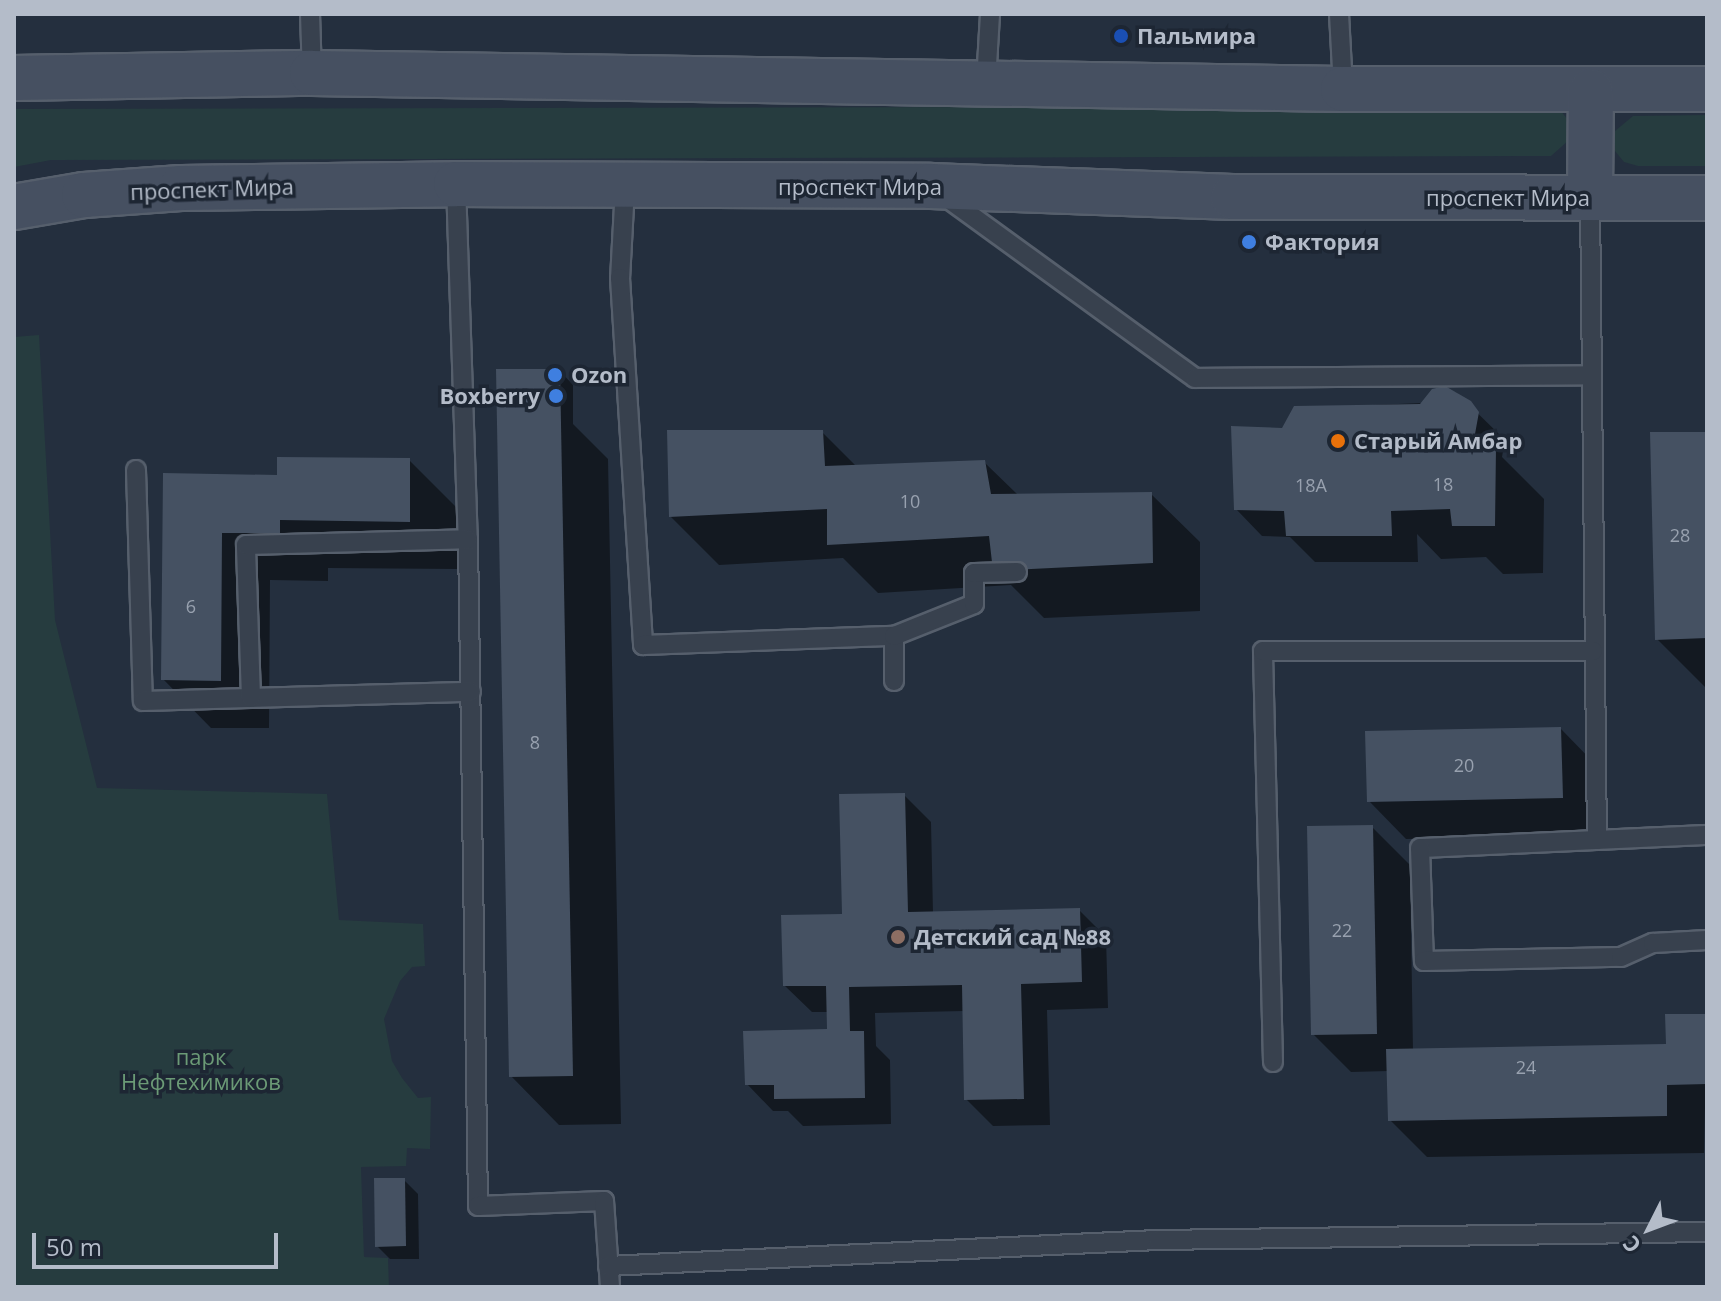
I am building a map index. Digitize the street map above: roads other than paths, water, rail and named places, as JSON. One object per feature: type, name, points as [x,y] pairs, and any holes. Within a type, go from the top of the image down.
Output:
[{"type":"main road","points":[[14,78],[312,73],[1343,89],[1707,89]]},
{"type":"main road","points":[[1590,198],[1591,91]]},
{"type":"main road","name":"проспект Мира","points":[[14,207],[84,195],[181,188],[456,184],[931,186],[1233,197],[1707,198]]},
{"type":"lane","points":[[310,14],[312,73]]},
{"type":"lane","points":[[986,82],[990,14]]},
{"type":"lane","points":[[1339,14],[1343,89]]},
{"type":"lane","points":[[456,184],[468,539],[478,1206],[604,1201],[610,1287]]},
{"type":"lane","points":[[931,186],[1195,378],[1592,375]]},
{"type":"lane","points":[[625,187],[620,278],[643,645],[894,636],[974,604],[974,573],[1017,572]]},
{"type":"lane","points":[[1590,198],[1597,840]]},
{"type":"lane","points":[[136,470],[143,701],[471,692]]},
{"type":"lane","points":[[251,698],[246,545],[468,539]]},
{"type":"lane","points":[[894,636],[894,681]]},
{"type":"lane","points":[[1273,1062],[1263,651],[1593,651]]},
{"type":"lane","points":[[1707,835],[1420,848],[1424,961],[1621,957],[1653,943],[1707,940]]},
{"type":"lane","points":[[608,1266],[1158,1240],[1707,1232]]},
{"type":"place","name":"Пальмира","points":[[1121,36]]},
{"type":"place","name":"Фактория","points":[[1249,242]]},
{"type":"place","name":"Ozon","points":[[555,375]]},
{"type":"place","name":"Boxberry","points":[[556,396]]},
{"type":"place","name":"Старый Амбар","points":[[1338,441]]},
{"type":"place","name":"Детский сад №88","points":[[898,937]]},
{"type":"park label","name":"парк Нефтехимиков","points":[[201,1068]]}]
